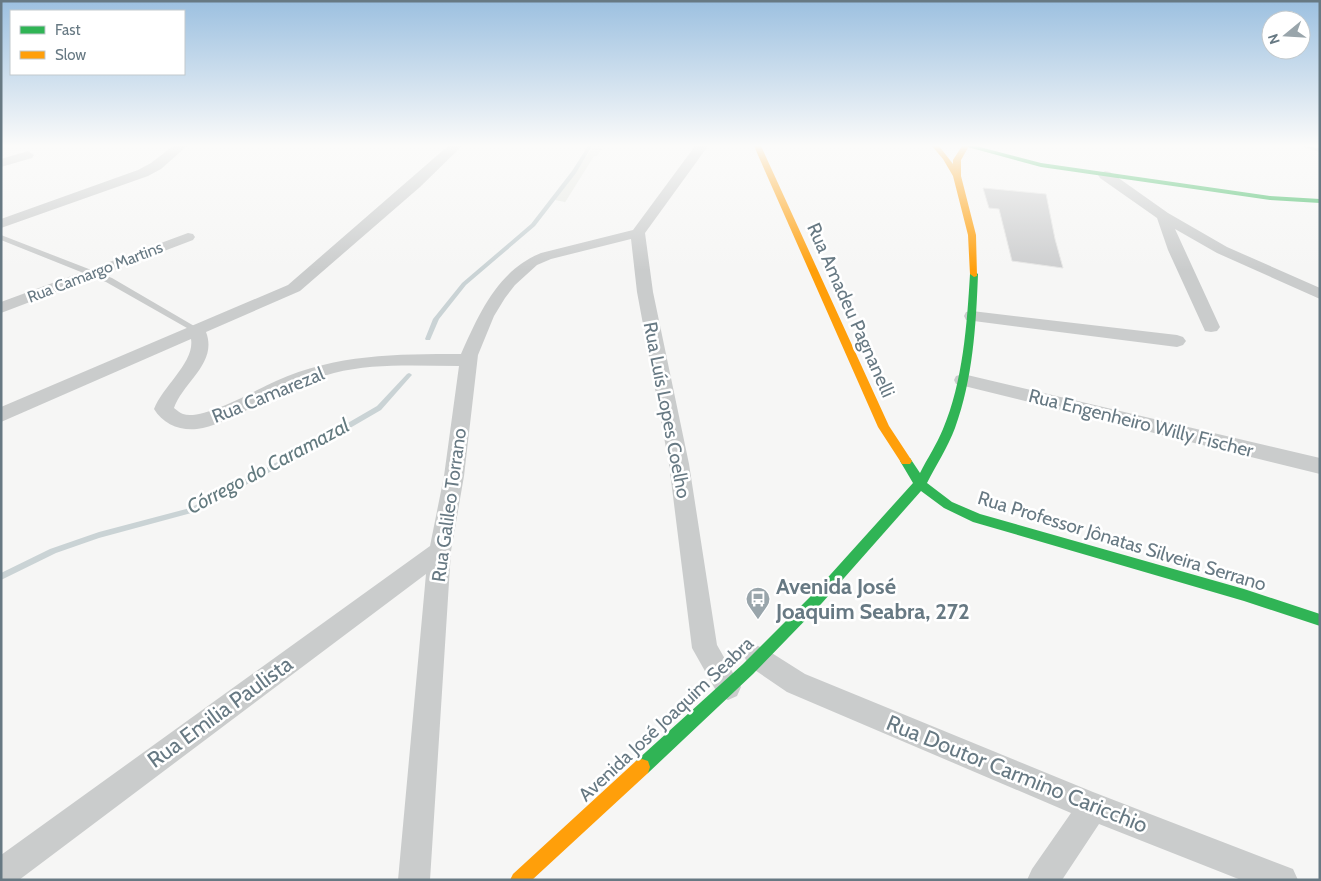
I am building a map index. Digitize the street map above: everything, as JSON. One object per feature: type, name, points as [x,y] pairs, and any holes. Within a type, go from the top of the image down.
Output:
[{"type":"main road","name":"Rua Amadeu Pagnanelli","points":[[776,187],[884,427],[920,484]]},
{"type":"main road","name":"Avenida José Joaquim Seabra","points":[[519,880],[758,658],[817,599],[920,484],[949,428],[963,380],[972,316],[974,266],[972,235],[960,187]]},
{"type":"main road","points":[[1192,187],[1270,198],[1319,201]]},
{"type":"main road","name":"Rua Professor Jônatas Silveira Serrano","points":[[920,484],[948,505],[977,518],[1244,595],[1320,620]]},
{"type":"street","points":[[1,224],[104,187]]},
{"type":"street","points":[[1,415],[294,288],[411,187]]},
{"type":"street","points":[[638,233],[672,187]]},
{"type":"street","points":[[1122,187],[1163,216],[1222,250],[1320,294]]},
{"type":"street","points":[[1163,216],[1176,250],[1211,327]]},
{"type":"street","name":"Rua Galileo Torrano","points":[[414,880],[440,551],[454,476],[468,360],[475,338],[486,316],[509,282],[520,271],[546,256],[638,233]]},
{"type":"street","name":"Rua Luís Lopes Coelho","points":[[638,233],[645,292],[679,464],[705,648],[728,687]]},
{"type":"street","name":"Rua Camargo Martins","points":[[1,308],[188,237]]},
{"type":"street","points":[[972,316],[1177,341]]},
{"type":"street","name":"Rua Camarezal","points":[[197,330],[201,345],[195,364],[171,393],[165,402],[164,409],[170,418],[188,423],[211,419],[299,378],[340,367],[399,360],[468,360]]},
{"type":"street","name":"Rua Engenheiro Willy Fischer","points":[[963,380],[1320,466]]},
{"type":"street","name":"Rua Emilia Paulista","points":[[1,874],[440,551]]},
{"type":"street","name":"Rua Doutor Carmino Caricchio","points":[[758,658],[796,684],[1093,807],[1282,880]]},
{"type":"street","points":[[1044,880],[1093,807]]},
{"type":"lane","points":[[1,237],[109,280],[197,330]]},
{"type":"shaded area","points":[[564,187],[575,187],[564,204],[565,202],[555,200]]},
{"type":"building","points":[[983,188],[1046,194],[1063,268],[1012,261],[999,209],[989,208]]},
{"type":"waterway","name":"Córrego do Caramazal","points":[[428,339],[436,319],[464,284],[533,225],[562,187]]},
{"type":"waterway","name":"Córrego do Caramazal","points":[[1,577],[53,551],[99,535],[192,510],[317,444],[379,408],[409,375]]},
{"type":"traffic: fast","points":[[1194,187],[1270,198],[1320,201]]},
{"type":"traffic: fast","points":[[642,767],[748,669],[817,599],[920,484],[949,429],[963,380],[972,316],[974,274]]},
{"type":"traffic: fast","points":[[906,461],[920,484],[948,505],[977,518],[1244,595],[1320,620]]},
{"type":"traffic: slow","points":[[776,187],[884,427],[906,461]]},
{"type":"traffic: slow","points":[[960,187],[972,235],[974,274]]},
{"type":"traffic: slow","points":[[519,880],[642,767]]},
{"type":"place","name":"Avenida José Joaquim Seabra, 272","points":[[758,620]]}]
